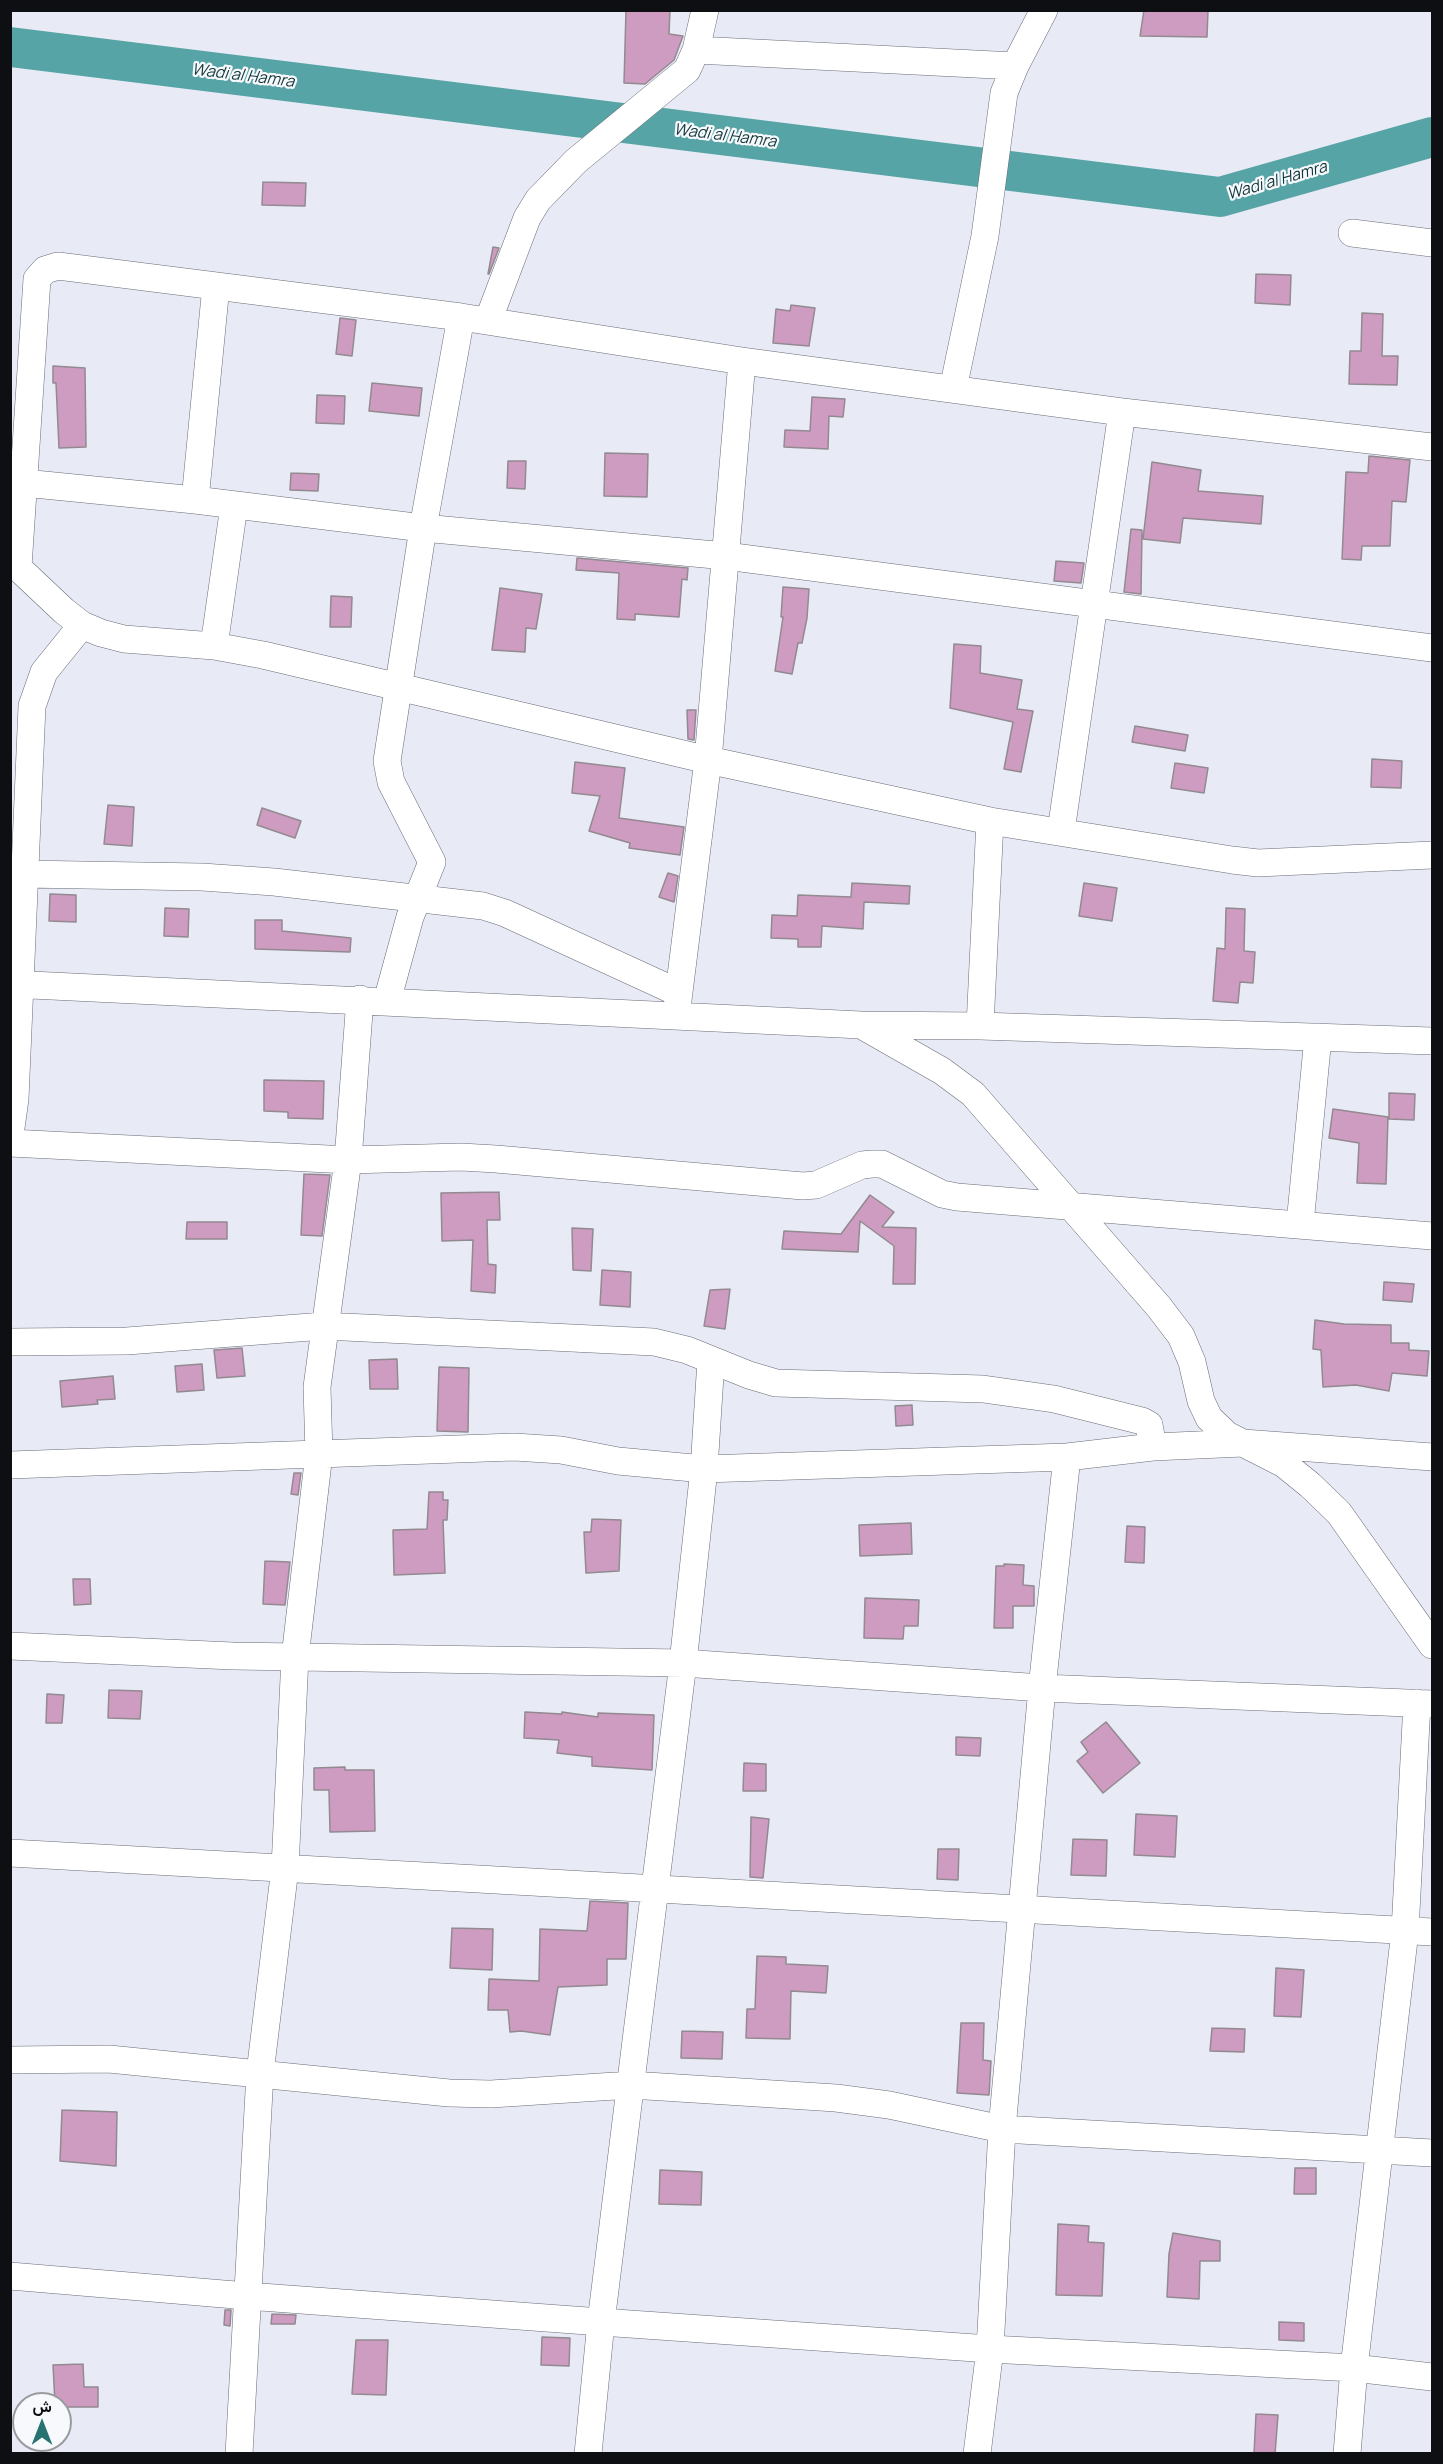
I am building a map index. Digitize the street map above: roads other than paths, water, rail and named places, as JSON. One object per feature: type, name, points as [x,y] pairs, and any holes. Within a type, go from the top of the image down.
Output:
[{"type":"street","points":[[488,321],[527,218],[538,200],[576,161],[687,70],[696,50],[705,10]]},
{"type":"street","points":[[953,389],[985,236],[1004,93],[1015,66],[1044,10]]},
{"type":"street","points":[[696,50],[1015,66]]},
{"type":"street","points":[[1352,234],[1432,243]]},
{"type":"street","points":[[1432,447],[1122,412],[742,361],[461,317],[58,266],[45,270],[37,279],[24,483],[14,563],[64,611],[82,625],[101,633],[124,639],[214,646],[263,655],[708,760],[990,821],[1232,860],[1258,862],[1432,855]]},
{"type":"street","points":[[195,500],[216,286]]},
{"type":"street","points":[[387,1001],[417,900],[432,867],[432,857],[387,771],[423,528],[461,317]]},
{"type":"street","points":[[677,1004],[708,760],[742,361]]},
{"type":"street","points":[[1061,831],[1122,412]]},
{"type":"street","points":[[24,483],[195,500],[423,528],[726,556],[1432,648]]},
{"type":"street","points":[[214,646],[234,506]]},
{"type":"street","points":[[10,1135],[15,1099],[15,985],[23,874],[19,745],[44,672],[82,625]]},
{"type":"street","points":[[980,1026],[990,821]]},
{"type":"street","points":[[23,874],[211,878],[274,882],[417,900],[470,904],[505,913],[677,1004]]},
{"type":"street","points":[[15,985],[387,1001],[677,1004],[861,1025],[980,1026],[1432,1041]]},
{"type":"street","points":[[239,2454],[261,2073],[285,1868],[295,1657],[320,1454],[316,1387],[348,1160],[360,999]]},
{"type":"street","points":[[861,1025],[942,1071],[973,1094],[1159,1307],[1181,1336],[1192,1362],[1209,1418],[1227,1435],[1284,1464],[1339,1513],[1432,1645]]},
{"type":"street","points":[[1300,1224],[1318,1037]]},
{"type":"street","points":[[10,1143],[348,1160],[461,1157],[803,1186],[816,1185],[862,1165],[882,1164],[942,1194],[1432,1236]]},
{"type":"street","points":[[10,1342],[127,1341],[324,1326],[654,1342],[687,1350],[776,1383],[983,1389],[1021,1392],[1054,1399],[1142,1421],[1149,1425],[1153,1448]]},
{"type":"street","points":[[588,2454],[601,2322],[683,1663],[704,1469],[711,1360]]},
{"type":"street","points":[[10,1465],[513,1447],[561,1450],[618,1461],[704,1469],[1067,1457],[1153,1448],[1243,1443],[1432,1457]]},
{"type":"street","points":[[977,2454],[990,2349],[1002,2129],[1042,1688],[1067,1457]]},
{"type":"street","points":[[10,1646],[295,1657],[683,1663],[1042,1688],[1425,1703],[1405,1931],[1353,2368],[1347,2454]]},
{"type":"street","points":[[10,1853],[1432,1932]]},
{"type":"street","points":[[10,2060],[109,2059],[449,2093],[490,2094],[631,2085],[836,2098],[889,2105],[1002,2129],[1432,2153]]},
{"type":"street","points":[[10,2276],[601,2322],[990,2349],[1353,2368],[1432,2377]]},
{"type":"waterway","name":"Wadi al Hamra","points":[[10,47],[1220,197],[1432,137]]}]
